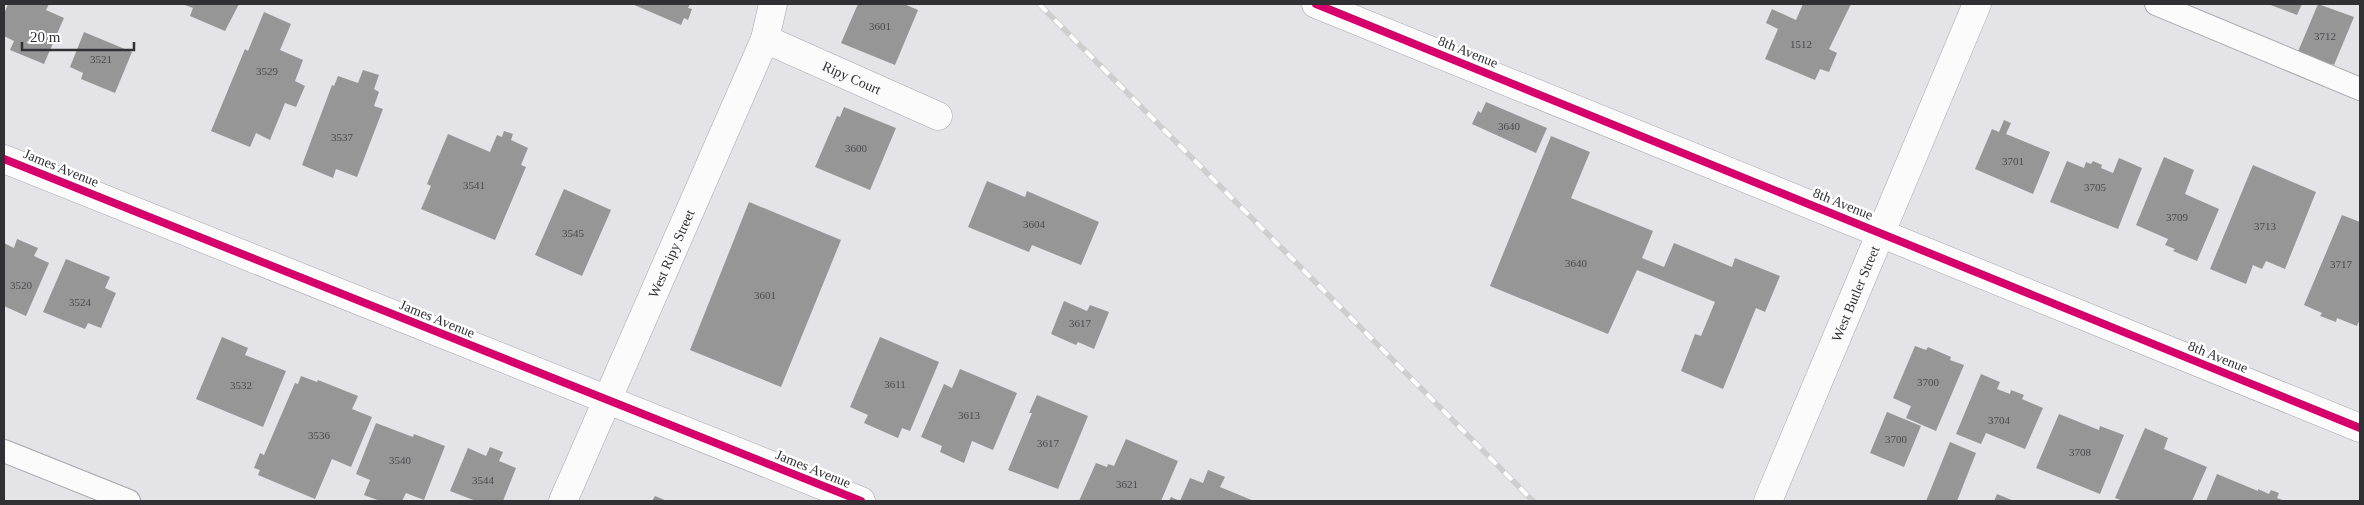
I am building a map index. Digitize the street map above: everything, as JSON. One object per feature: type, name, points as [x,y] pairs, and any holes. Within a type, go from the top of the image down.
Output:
[{"type":"street","name":"West Ripy Street","points":[[563,501],[764,39],[773,4]]},
{"type":"street","name":"8th Avenue","points":[[1316,4],[2360,428]]},
{"type":"street","name":"West Butler Street","points":[[1768,501],[1879,232],[1977,4]]},
{"type":"street","name":"Ripy Court","points":[[764,39],[938,116]]},
{"type":"street","name":"James Avenue","points":[[4,159],[861,501]]},
{"type":"lane","points":[[2156,4],[2360,90]]},
{"type":"lane","points":[[4,451],[129,501]]},
{"type":"building","points":[[8,4],[49,4],[46,10],[64,18],[44,64],[10,50],[14,41],[4,36],[4,14]]},
{"type":"building","points":[[182,4],[239,4],[225,31],[190,16],[193,8]]},
{"type":"building","points":[[632,4],[690,4],[688,8],[692,9],[688,20],[684,18],[681,25]]},
{"type":"building","points":[[858,4],[904,4],[918,10],[895,65],[841,43]]},
{"type":"building","points":[[1803,4],[1851,4],[1829,49],[1837,53],[1829,72],[1820,69],[1815,80],[1765,59],[1778,29],[1766,23],[1772,9],[1796,20]]},
{"type":"building","points":[[2268,4],[2302,4],[2297,15]]},
{"type":"building","points":[[2318,4],[2354,17],[2334,65],[2332,64],[2331,68],[2297,54]]},
{"type":"building","points":[[264,12],[291,24],[280,50],[303,60],[295,81],[305,86],[296,107],[285,103],[270,140],[256,133],[250,147],[211,131],[245,49],[248,51]]},
{"type":"building","points":[[84,32],[132,52],[115,93],[81,79],[83,73],[70,67]]},
{"type":"building","points":[[363,70],[379,75],[374,89],[379,92],[374,106],[383,109],[357,177],[336,169],[333,178],[302,165],[332,85],[334,86],[338,76],[358,83]]},
{"type":"building","points":[[1486,102],[1547,128],[1536,153],[1472,124],[1478,111],[1481,113]]},
{"type":"building","points":[[844,107],[896,128],[870,190],[815,167],[837,116],[840,117]]},
{"type":"building","points":[[2004,120],[2011,123],[2006,134],[2050,152],[2033,194],[1975,169],[1992,129],[1999,132]]},
{"type":"building","points":[[504,131],[513,134],[511,140],[528,148],[521,165],[526,167],[495,240],[421,209],[431,186],[427,184],[448,134],[490,152],[497,135],[502,137]]},
{"type":"building","points":[[1551,136],[1590,152],[1571,198],[1653,231],[1642,258],[1664,267],[1674,243],[1732,267],[1735,258],[1780,276],[1765,312],[1756,308],[1723,389],[1681,371],[1695,334],[1701,336],[1715,302],[1637,270],[1608,334],[1490,286]]},
{"type":"building","points":[[2164,157],[2194,170],[2185,194],[2219,209],[2197,261],[2173,251],[2175,249],[2165,245],[2168,239],[2136,225]]},
{"type":"building","points":[[2119,158],[2142,168],[2118,229],[2050,202],[2067,161],[2084,168],[2086,162],[2091,164],[2093,161],[2102,165],[2101,168],[2113,173]]},
{"type":"building","points":[[2253,165],[2316,192],[2285,269],[2266,261],[2262,269],[2253,265],[2246,284],[2210,269]]},
{"type":"building","points":[[987,181],[1025,197],[1027,191],[1099,222],[1081,265],[1032,245],[1029,252],[968,227]]},
{"type":"building","points":[[564,189],[611,210],[582,276],[535,255]]},
{"type":"building","points":[[749,202],[841,240],[781,387],[690,350]]},
{"type":"building","points":[[2342,215],[2360,222],[2360,319],[2357,326],[2337,318],[2336,322],[2320,316],[2322,313],[2304,305]]},
{"type":"building","points":[[17,239],[38,248],[34,256],[49,263],[26,316],[4,306],[4,243],[14,248]]},
{"type":"building","points":[[66,259],[110,277],[105,288],[116,293],[101,328],[88,323],[85,329],[43,312]]},
{"type":"building","points":[[1064,301],[1087,311],[1090,305],[1109,312],[1094,349],[1078,342],[1076,345],[1051,334]]},
{"type":"building","points":[[222,337],[248,348],[245,355],[286,371],[263,427],[196,399]]},
{"type":"building","points":[[880,337],[939,362],[910,431],[902,428],[898,438],[864,423],[868,415],[850,407]]},
{"type":"building","points":[[1915,346],[1926,350],[1928,347],[1951,357],[1950,360],[1964,365],[1936,431],[1906,418],[1911,406],[1893,398]]},
{"type":"building","points":[[960,369],[1017,393],[993,450],[972,441],[964,463],[940,452],[942,446],[921,437],[944,384],[952,388]]},
{"type":"building","points":[[1981,374],[2000,382],[1997,389],[2010,394],[2011,390],[2024,395],[2022,399],[2043,408],[2025,449],[1986,433],[1981,444],[1956,434]]},
{"type":"building","points":[[301,376],[317,382],[318,380],[358,396],[352,409],[372,417],[351,467],[332,459],[315,499],[258,475],[260,470],[254,468],[260,453],[264,455],[295,383],[298,384]]},
{"type":"building","points":[[1037,395],[1088,416],[1058,489],[1008,470],[1032,413],[1029,413]]},
{"type":"building","points":[[1887,412],[1921,426],[1904,467],[1870,453]]},
{"type":"building","points":[[2059,414],[2099,430],[2100,426],[2124,435],[2100,494],[2036,468]]},
{"type":"building","points":[[376,423],[413,437],[414,434],[445,446],[424,500],[406,493],[402,501],[380,501],[364,495],[370,480],[356,474]]},
{"type":"building","points":[[2145,428],[2168,438],[2164,449],[2207,467],[2192,501],[2123,501],[2115,498]]},
{"type":"building","points":[[1126,439],[1178,461],[1161,501],[1079,501],[1096,463],[1107,467],[1108,464],[1114,466]]},
{"type":"building","points":[[1950,442],[1976,453],[1957,501],[1926,501]]},
{"type":"building","points":[[490,447],[503,452],[499,461],[516,468],[503,501],[476,501],[450,491],[468,448],[486,456]]},
{"type":"building","points":[[1208,470],[1225,477],[1220,487],[1254,501],[1180,501],[1190,478],[1203,483]]},
{"type":"building","points":[[2217,474],[2258,491],[2258,489],[2269,494],[2271,490],[2279,493],[2277,498],[2285,501],[2206,501]]},
{"type":"building","points":[[1997,494],[2014,501],[1994,501]]},
{"type":"building","points":[[655,496],[667,501],[652,501]]},
{"type":"building","points":[[1171,497],[1180,501],[1169,501]]},
{"type":"railway","points":[[1039,4],[1533,501]]},
{"type":"cycle path","points":[[1316,4],[2360,428]]},
{"type":"cycle path","points":[[4,159],[861,501]]}]
